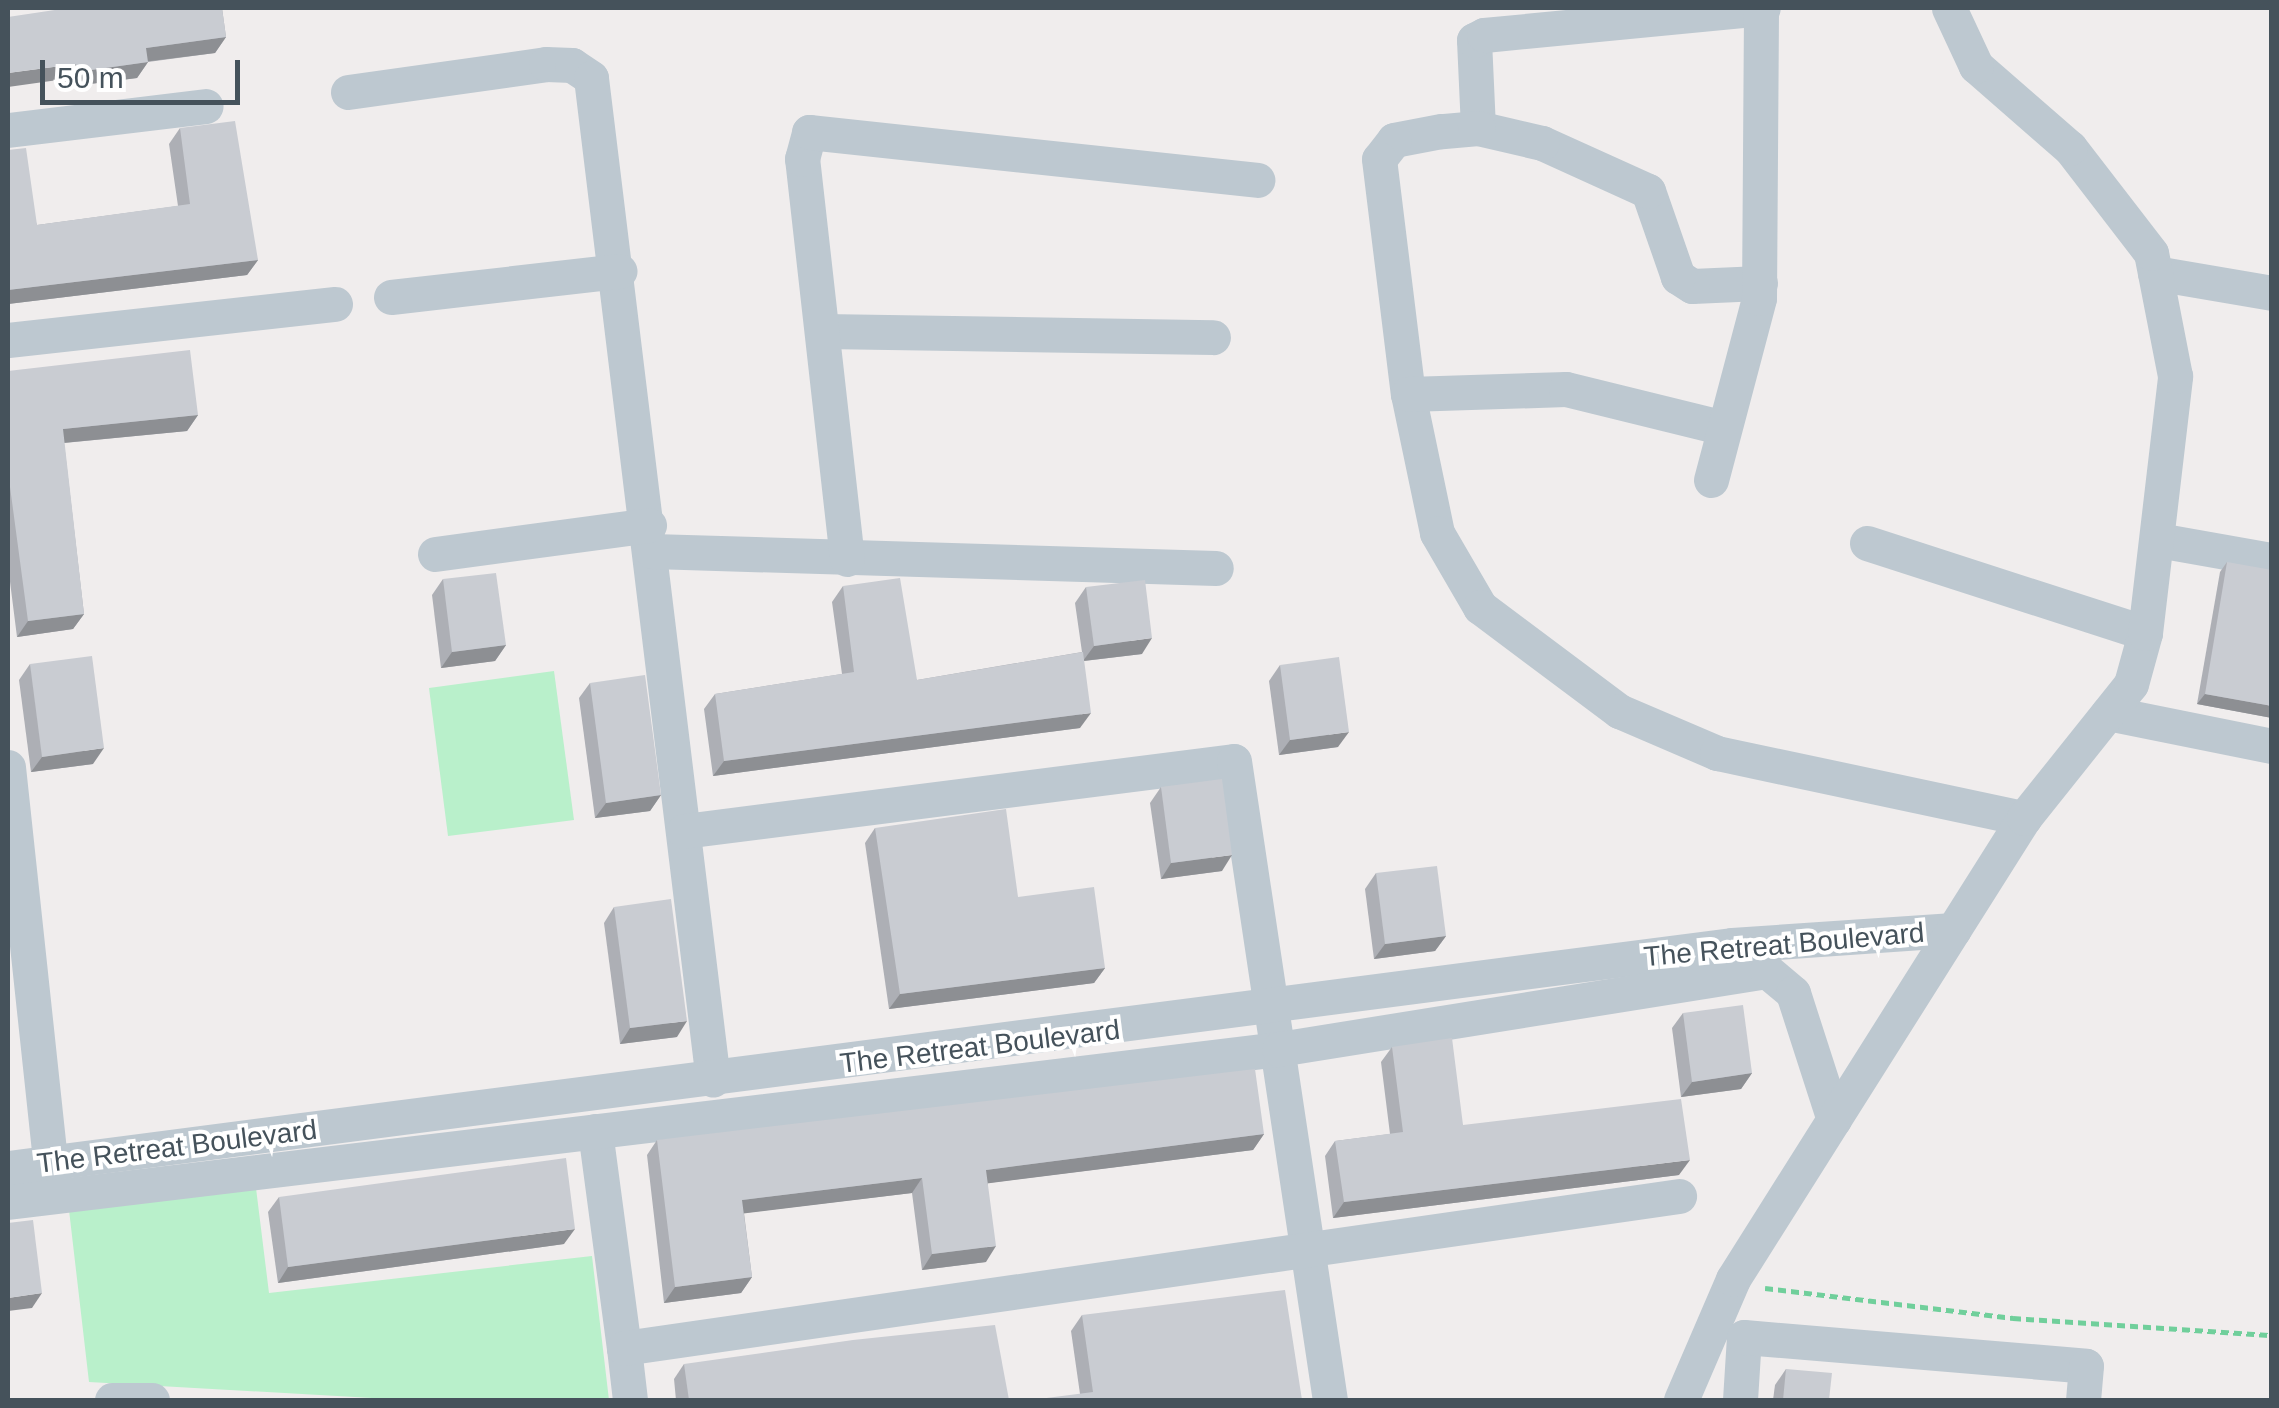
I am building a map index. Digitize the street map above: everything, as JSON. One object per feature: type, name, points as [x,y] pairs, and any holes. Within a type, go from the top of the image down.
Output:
[{"type":"street","points":[[1478,128],[1474,40],[1484,35],[1762,8],[1760,283],[1721,427],[1711,480]]},
{"type":"street","points":[[1681,1400],[1733,1279],[2024,818],[2131,684],[2145,633],[2175,376],[2151,252],[2070,148],[1976,66],[1948,8]]},
{"type":"street","points":[[348,92],[572,64],[591,78],[598,100],[620,271],[712,1080]]},
{"type":"street","points":[[8,130],[206,106]]},
{"type":"street","points":[[848,559],[802,159],[809,132],[824,127],[1257,180]]},
{"type":"street","points":[[1760,283],[1692,286],[1678,278],[1648,190],[1542,143],[1478,128],[1408,136],[1379,159],[1408,394],[1438,533],[1480,607],[1553,666],[1619,711],[1717,753],[2024,818]]},
{"type":"street","points":[[390,296],[620,271]]},
{"type":"street","points":[[2156,272],[2272,293]]},
{"type":"street","points":[[8,340],[336,304]]},
{"type":"street","points":[[822,331],[1213,336]]},
{"type":"street","points":[[1408,394],[1566,389],[1721,427]]},
{"type":"street","points":[[436,554],[651,538],[848,559],[1216,568]]},
{"type":"street","points":[[2158,540],[2272,560]]},
{"type":"street","points":[[1867,542],[2145,633]]},
{"type":"street","points":[[2108,713],[2272,746]]},
{"type":"street","points":[[684,831],[1234,761],[1330,1400]]},
{"type":"street","points":[[8,767],[14,896],[50,1163]]},
{"type":"street","name":"The Retreat Boulevard","points":[[8,1168],[1274,1010],[1732,945],[1954,930]]},
{"type":"street","points":[[8,1202],[1279,1049],[1766,971],[1793,993],[1834,1120]]},
{"type":"street","points":[[595,1131],[630,1400]]},
{"type":"street","points":[[624,1348],[1678,1196]]},
{"type":"street","points":[[1740,1400],[1744,1337],[2086,1366],[2083,1400]]},
{"type":"street","points":[[112,1400],[152,1400]]},
{"type":"path","points":[[1733,1279],[1793,1295],[2013,1318],[2272,1334]]},
{"type":"green space","points":[[554,671],[574,820],[448,836],[429,688]]},
{"type":"green space","points":[[256,1188],[269,1293],[592,1256],[609,1400],[407,1400],[89,1382],[69,1210]]},
{"type":"building","points":[[68,8],[222,8],[226,37],[146,48],[148,62],[77,72],[76,64],[8,73],[8,17]]},
{"type":"building","points":[[235,121],[258,260],[8,290],[8,150],[26,148],[37,225],[190,204],[180,128]]},
{"type":"building","points":[[190,350],[198,415],[63,429],[84,614],[28,621],[8,472],[8,371]]},
{"type":"building","points":[[2227,562],[2272,570],[2272,706],[2205,694]]},
{"type":"building","points":[[496,573],[506,645],[452,652],[443,579]]},
{"type":"building","points":[[900,578],[917,680],[1083,652],[1091,713],[724,761],[715,694],[854,672],[843,586]]},
{"type":"building","points":[[1145,580],[1152,638],[1094,646],[1086,587]]},
{"type":"building","points":[[92,656],[104,748],[42,757],[30,664]]},
{"type":"building","points":[[1339,657],[1349,732],[1290,740],[1280,665]]},
{"type":"building","points":[[645,675],[661,795],[606,803],[590,683]]},
{"type":"building","points":[[1222,779],[1232,855],[1171,863],[1161,787]]},
{"type":"building","points":[[1006,809],[1018,897],[1094,887],[1105,968],[900,994],[875,828]]},
{"type":"building","points":[[1437,866],[1446,936],[1385,944],[1376,873]]},
{"type":"building","points":[[671,899],[687,1021],[630,1028],[614,907]]},
{"type":"building","points":[[1743,1005],[1752,1073],[1692,1082],[1683,1013]]},
{"type":"building","points":[[1452,1038],[1463,1125],[1681,1099],[1690,1160],[1344,1202],[1335,1141],[1403,1132],[1392,1047]]},
{"type":"building","points":[[1255,1069],[1264,1134],[986,1170],[996,1246],[932,1254],[922,1178],[742,1200],[752,1277],[675,1287],[657,1140]]},
{"type":"building","points":[[566,1158],[575,1229],[288,1267],[279,1197]]},
{"type":"building","points":[[33,1220],[42,1293],[8,1298],[8,1223]]},
{"type":"building","points":[[1285,1290],[1302,1400],[1031,1400],[1093,1392],[1082,1315]]},
{"type":"building","points":[[995,1325],[1009,1400],[689,1400],[684,1364]]},
{"type":"building","points":[[1786,1369],[1832,1373],[1829,1400],[1783,1400]]}]
